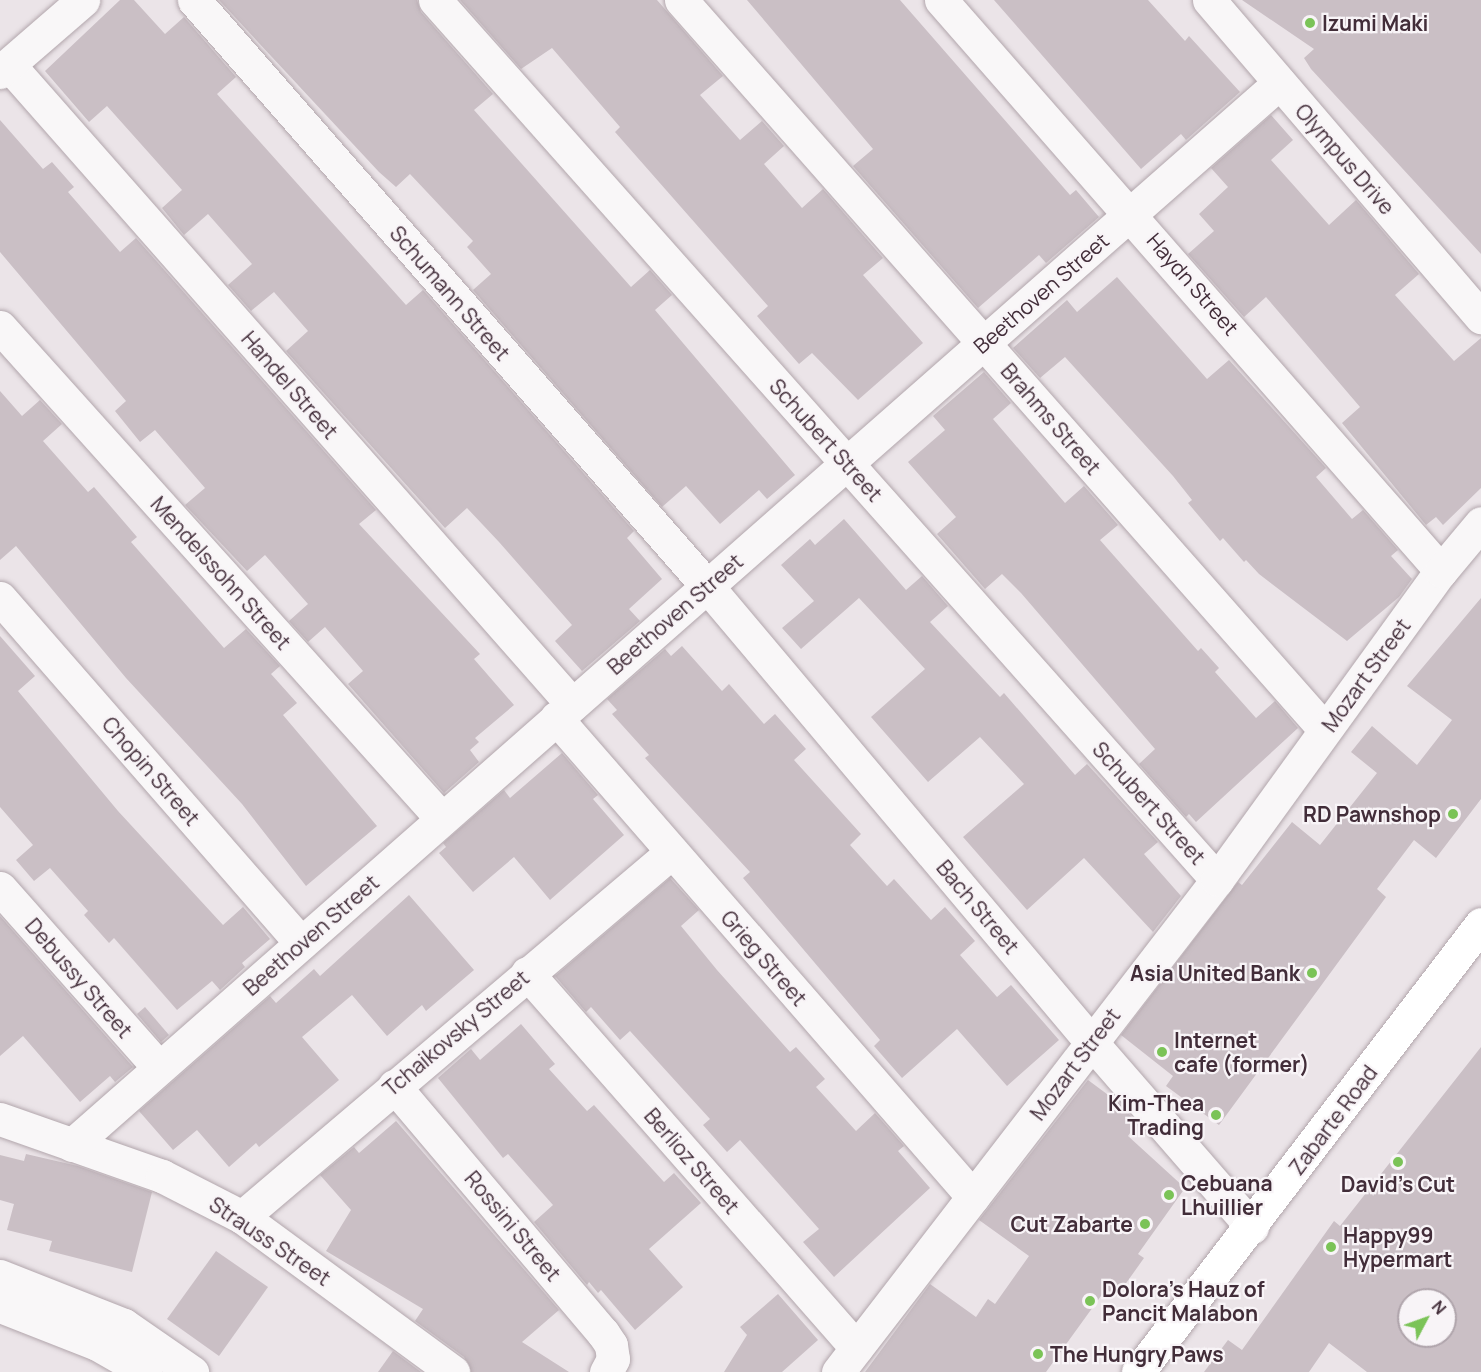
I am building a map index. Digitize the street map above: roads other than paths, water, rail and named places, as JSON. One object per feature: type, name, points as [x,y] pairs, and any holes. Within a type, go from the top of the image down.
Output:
[{"type":"main road","name":"Zabarte Road","points":[[1138,1372],[1252,1227],[1481,924]]},
{"type":"street","points":[[4,69],[83,0]]},
{"type":"street","name":"Schumann Street","points":[[194,0],[707,586]]},
{"type":"street","name":"Schubert Street","points":[[435,0],[1216,879]]},
{"type":"street","name":"Brahms Street","points":[[681,0],[1324,730]]},
{"type":"street","name":"Haydn Street","points":[[940,0],[1131,213],[1442,571]]},
{"type":"street","name":"Olympus Drive","points":[[1209,0],[1481,317]]},
{"type":"street","name":"Handel Street","points":[[4,69],[564,711]]},
{"type":"street","name":"Beethoven Street","points":[[72,1145],[1280,83]]},
{"type":"street","name":"Mendelssohn Street","points":[[0,327],[442,819]]},
{"type":"street","name":"Mozart Street","points":[[847,1360],[1216,879],[1442,571],[1481,523]]},
{"type":"street","name":"Bach Street","points":[[707,586],[1092,1042],[1252,1227]]},
{"type":"street","name":"Chopin Street","points":[[0,598],[301,943]]},
{"type":"street","name":"Grieg Street","points":[[564,711],[672,852],[973,1197]]},
{"type":"street","name":"Tchaikovsky Street","points":[[242,1217],[672,852]]},
{"type":"street","name":"Debussy Street","points":[[0,888],[159,1068]]},
{"type":"street","name":"Berlioz Street","points":[[528,973],[847,1360]]},
{"type":"street","name":"Rossini Street","points":[[394,1086],[603,1333],[611,1345],[613,1359],[606,1372]]},
{"type":"street","name":"Strauss Street","points":[[0,1119],[162,1176],[242,1217],[453,1372]]},
{"type":"street","points":[[0,1276],[124,1325],[192,1372]]},
{"type":"street","points":[[0,1306],[97,1344],[146,1372]]},
{"type":"place","name":"Izumi Maki","points":[[1310,23]]},
{"type":"place","name":"RD Pawnshop","points":[[1453,814]]},
{"type":"place","name":"Asia United Bank","points":[[1312,973]]},
{"type":"place","name":"Internet cafe (former)","points":[[1162,1052]]},
{"type":"place","name":"Kim-Thea Trading","points":[[1216,1115]]},
{"type":"place","name":"David's Cut","points":[[1398,1162]]},
{"type":"place","name":"Cebuana Lhuillier","points":[[1169,1195]]},
{"type":"place","name":"Cut Zabarte","points":[[1145,1224]]},
{"type":"place","name":"Happy99 Hypermart","points":[[1331,1247]]},
{"type":"place","name":"Dolora's Hauz of Pancit Malabon","points":[[1090,1301]]},
{"type":"place","name":"The Hungry Paws","points":[[1038,1354]]}]
